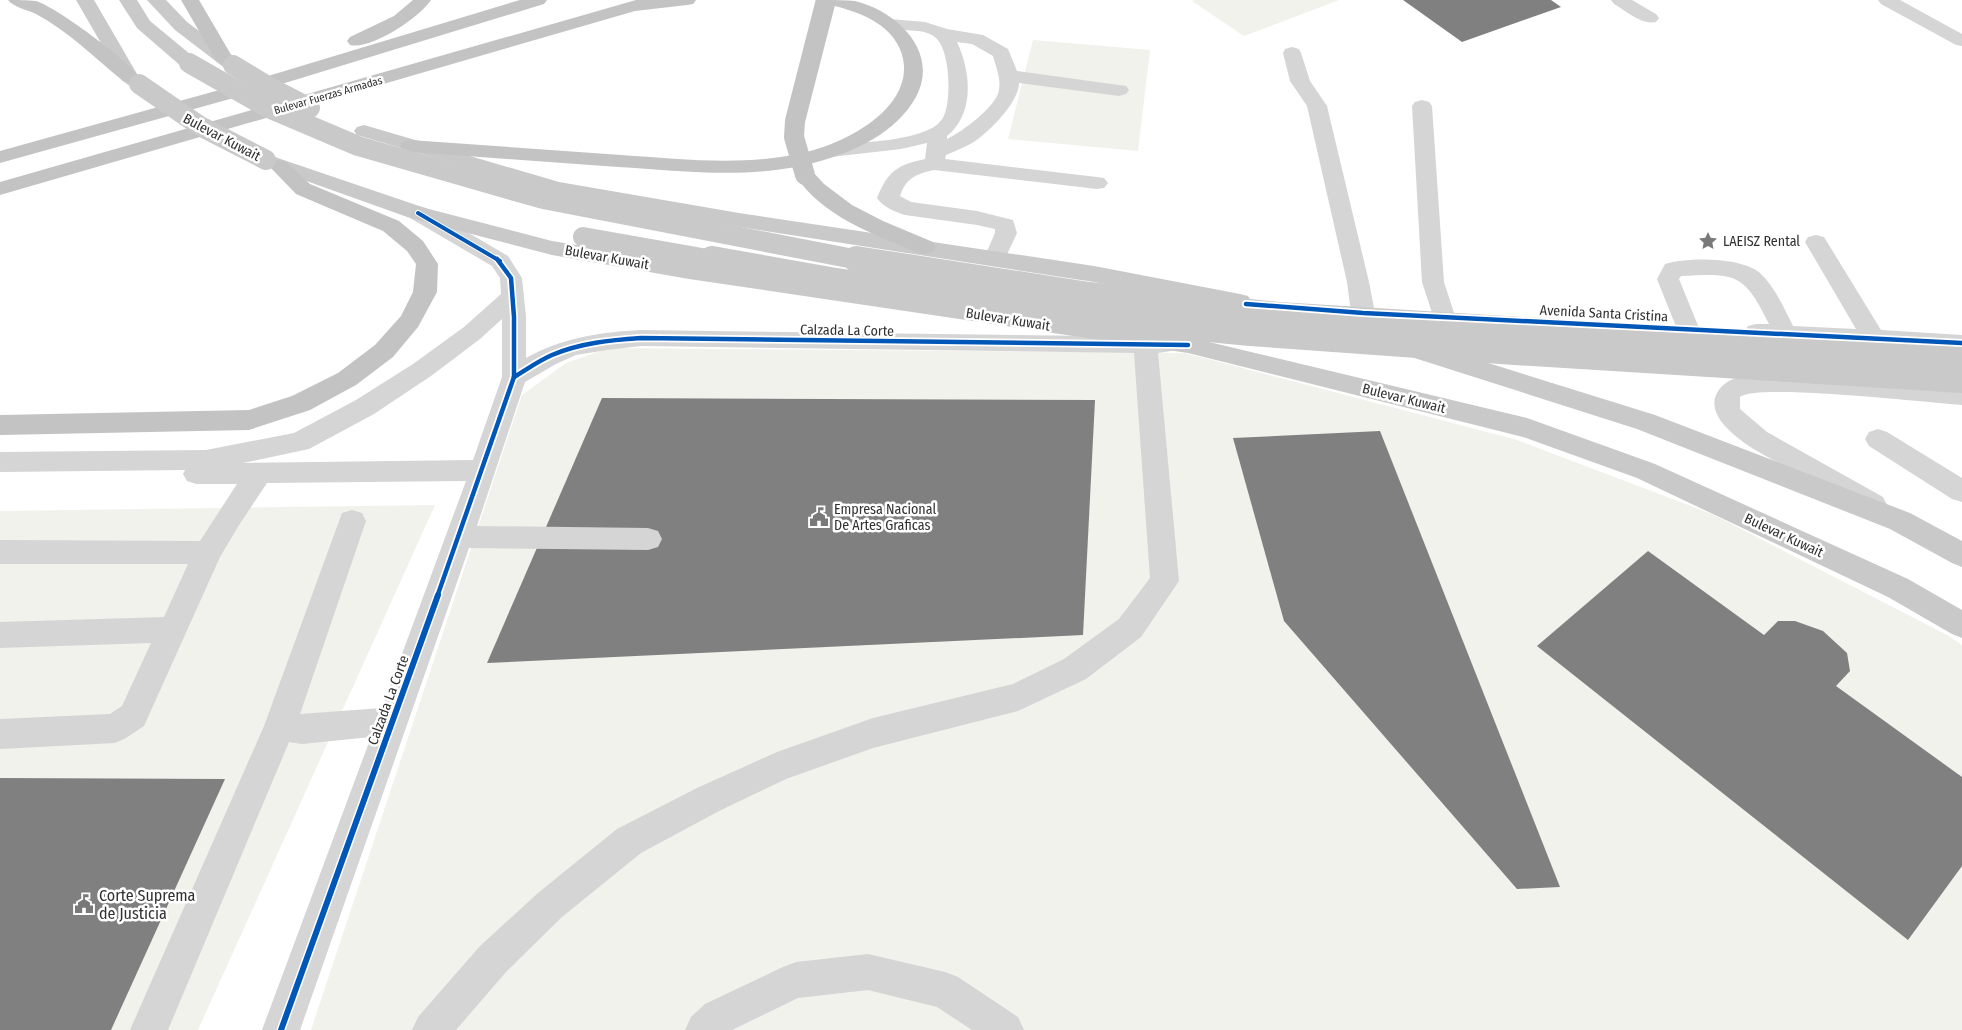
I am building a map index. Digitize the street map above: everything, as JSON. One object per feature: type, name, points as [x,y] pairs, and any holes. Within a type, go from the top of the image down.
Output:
[{"type":"highway","points":[[16,0],[31,4],[50,14],[135,80]]},
{"type":"highway","points":[[190,0],[228,62]]},
{"type":"highway","points":[[255,86],[386,28],[404,17],[422,0]]},
{"type":"highway","points":[[0,157],[255,86],[538,0]]},
{"type":"highway","name":"Bulevar Fuerzas Armadas","points":[[0,189],[655,0]]},
{"type":"highway","points":[[629,8],[687,0]]},
{"type":"highway","points":[[826,0],[795,121],[794,137],[804,175],[816,190],[840,208],[924,247]]},
{"type":"highway","points":[[410,146],[720,167],[753,167],[793,162],[831,151],[863,136],[889,119],[907,99],[915,79],[914,59],[906,40],[890,24],[868,11],[834,0]]},
{"type":"highway","points":[[0,147],[100,129]]},
{"type":"highway","points":[[0,200],[106,159]]},
{"type":"highway","points":[[0,425],[249,420],[300,403],[347,379],[384,351],[410,321],[425,292],[427,264],[415,246],[391,226],[303,189],[273,163]]},
{"type":"main road","name":"Bulevar Kuwait","points":[[85,0],[135,80],[167,106],[212,134],[273,163],[418,213],[460,222],[552,248],[688,272],[1188,346],[1527,428],[1646,471],[1898,588],[1962,625]]},
{"type":"main road","points":[[128,0],[143,24],[189,63],[266,107],[358,146],[543,199],[853,259],[1090,295],[1279,315],[1962,357]]},
{"type":"main road","points":[[156,0],[181,26],[228,62],[271,88],[314,110],[364,131],[410,146],[557,188],[738,220],[1094,274],[1246,304],[1382,340],[1646,422],[1900,521],[1962,555]]},
{"type":"main road","points":[[460,222],[583,237],[830,280],[1086,317],[1250,333],[1514,352],[1962,380]]},
{"type":"street","points":[[1620,0],[1650,18]]},
{"type":"street","points":[[1887,0],[1962,41]]},
{"type":"street","points":[[890,24],[977,39],[1001,53],[1009,76],[1008,92],[992,115],[970,136],[936,150],[894,180],[888,198],[905,208],[977,218],[1005,225],[1006,233],[995,258]]},
{"type":"street","points":[[936,150],[952,121],[958,101],[958,71],[950,45],[942,34]]},
{"type":"street","points":[[1292,53],[1300,81],[1317,106],[1358,282],[1363,313]]},
{"type":"street","points":[[1009,76],[1119,90]]},
{"type":"street","points":[[1422,106],[1433,282],[1443,316]]},
{"type":"street","points":[[831,151],[913,140],[936,150],[1097,183]]},
{"type":"street","name":"Calzada La Corte","points":[[281,1030],[483,470],[514,377],[511,278],[500,262],[418,213]]},
{"type":"street","points":[[1816,242],[1867,325],[1871,338]]},
{"type":"street","points":[[1687,328],[1668,279],[1673,269],[1693,268],[1738,271],[1747,275],[1754,281],[1769,303],[1785,333]]},
{"type":"street","points":[[0,462],[206,460],[300,442],[365,407],[422,370],[472,333],[513,296]]},
{"type":"street","name":"Avenida Santa Cristina","points":[[1246,304],[1363,313],[1962,343]]},
{"type":"street","name":"Calzada La Corte","points":[[514,377],[552,355],[611,340],[641,338],[1188,346]]},
{"type":"street","points":[[431,1030],[493,959],[550,905],[629,841],[709,799],[777,767],[872,733],[1018,697],[1074,669],[1130,628],[1165,581],[1145,345]]},
{"type":"street","points":[[1900,521],[1765,443],[1740,426],[1727,408],[1726,400],[1736,387],[1746,384],[1781,383],[1962,396]]},
{"type":"street","points":[[1878,439],[1962,491]]},
{"type":"street","points":[[0,476],[483,470]]},
{"type":"street","points":[[0,734],[115,728],[133,716],[208,553],[229,517],[259,474]]},
{"type":"street","points":[[149,1030],[280,726],[352,521]]},
{"type":"street","points":[[458,537],[648,538]]},
{"type":"street","points":[[0,552],[208,553]]},
{"type":"street","points":[[0,635],[173,630]]},
{"type":"street","points":[[280,726],[302,728],[392,721]]},
{"type":"street","points":[[704,1030],[718,1018],[796,980],[868,972],[945,990],[1005,1030]]},
{"type":"shaded area","points":[[1339,0],[1244,36],[1192,1]]},
{"type":"shaded area","points":[[1033,40],[1150,50],[1138,151],[1008,139]]},
{"type":"shaded area","points":[[609,348],[1185,353],[1514,439],[1712,514],[1949,636],[1962,645],[1962,1030],[311,1030],[522,395],[566,363]]},
{"type":"shaded area","points":[[435,505],[198,1030],[0,1030],[0,511]]},
{"type":"building","points":[[1403,0],[1551,0],[1561,7],[1462,42]]},
{"type":"building","name":"Empresa Nacional De Artes Graficas","points":[[602,398],[1095,400],[1083,635],[487,663]]},
{"type":"building","points":[[1380,431],[1560,887],[1517,889],[1284,621],[1233,438]]},
{"type":"building","points":[[1648,551],[1764,635],[1778,621],[1795,621],[1823,631],[1847,653],[1850,671],[1836,686],[1962,777],[1962,866],[1908,940],[1537,646]]},
{"type":"building","name":"Corte Suprema de Justicia","points":[[0,778],[225,779],[111,1030],[0,1030]]},
{"type":"cycle path","points":[[281,1030],[483,470],[514,377],[514,317],[511,278],[500,261],[418,213]]},
{"type":"cycle path","points":[[1246,304],[1363,313],[1962,343]]},
{"type":"cycle path","points":[[514,377],[547,357],[563,351],[607,341],[641,338],[1188,345]]},
{"type":"place","name":"LAEISZ Rental","points":[[1708,241]]},
{"type":"place","name":"Empresa Nacional De Artes Graficas","points":[[819,517]]},
{"type":"place","name":"Corte Suprema de Justicia","points":[[84,904]]}]
